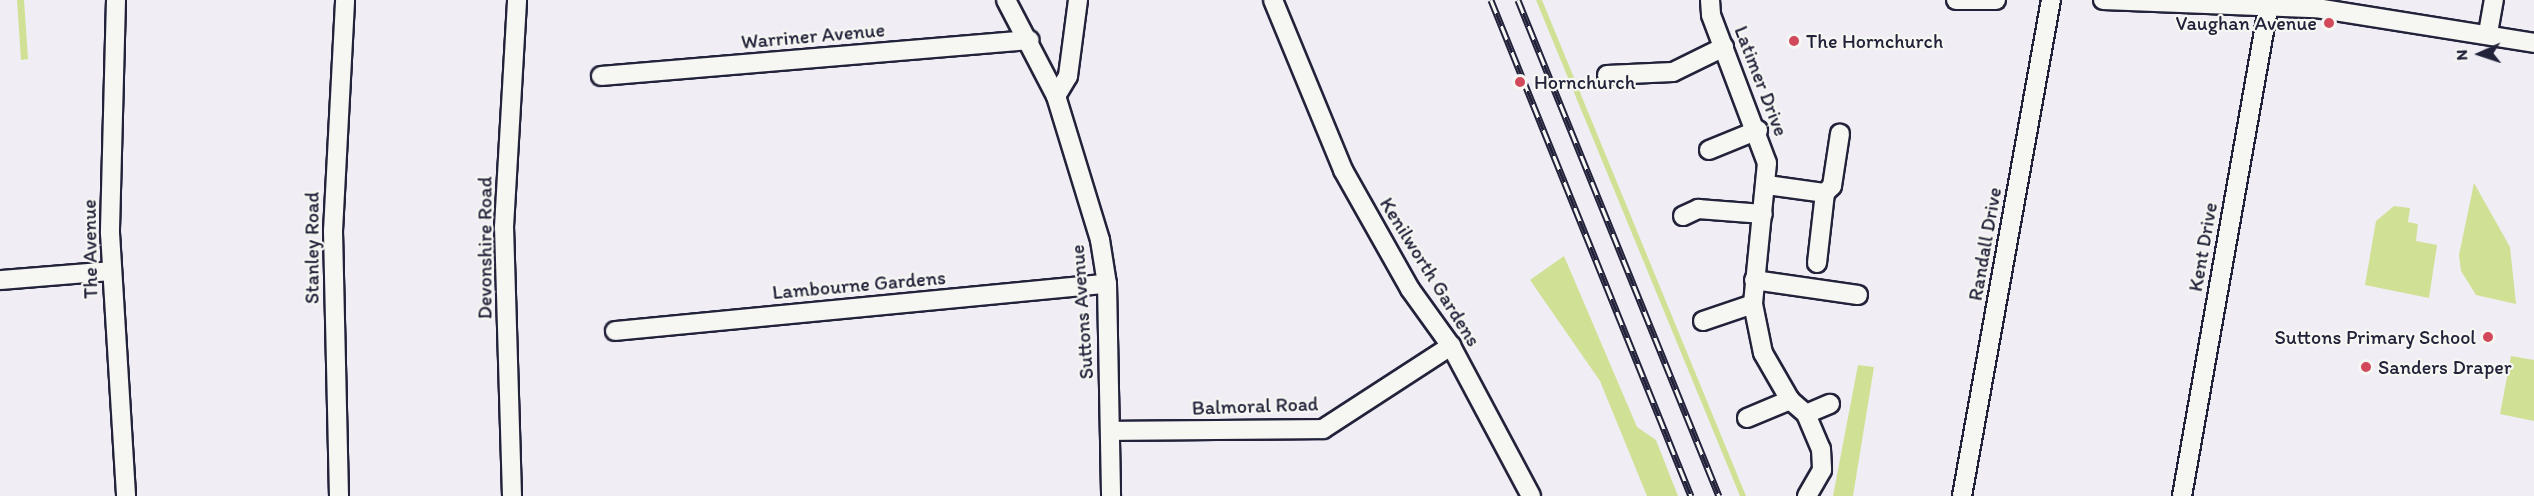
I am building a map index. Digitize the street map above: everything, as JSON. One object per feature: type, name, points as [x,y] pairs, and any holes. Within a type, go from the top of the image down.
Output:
[{"type":"street","name":"The Avenue","points":[[116,0],[111,271],[126,496]]},
{"type":"street","name":"Stanley Road","points":[[339,496],[333,231],[345,0]]},
{"type":"street","name":"Devonshire Road","points":[[512,496],[504,227],[517,0]]},
{"type":"street","name":"Suttons Avenue","points":[[1006,0],[1029,40],[1056,96],[1087,182],[1107,284],[1111,496]]},
{"type":"street","points":[[1056,96],[1068,76],[1078,0]]},
{"type":"street","name":"Kenilworth Gardens","points":[[1273,0],[1343,170],[1405,281],[1451,346],[1531,496]]},
{"type":"street","name":"Latimer Drive","points":[[1710,0],[1724,47],[1758,130],[1767,185],[1754,280],[1753,304],[1763,352],[1790,400],[1806,414],[1821,449],[1822,470],[1807,496]]},
{"type":"street","points":[[1956,0],[1996,0]]},
{"type":"street","name":"Randall Drive","points":[[1962,496],[2051,0]]},
{"type":"street","points":[[2103,0],[2270,4],[2396,17],[2534,43]]},
{"type":"street","points":[[2488,33],[2494,0]]},
{"type":"street","name":"Kent Drive","points":[[2182,496],[2270,4]]},
{"type":"street","name":"Warriner Avenue","points":[[601,76],[1029,40]]},
{"type":"street","points":[[1607,75],[1673,72],[1724,47]]},
{"type":"street","points":[[1709,150],[1758,130]]},
{"type":"street","points":[[1817,263],[1825,193],[1832,186],[1840,134]]},
{"type":"street","points":[[1767,185],[1825,193]]},
{"type":"street","points":[[1683,216],[1698,209],[1763,214]]},
{"type":"street","points":[[0,280],[111,271]]},
{"type":"street","points":[[1754,280],[1858,295]]},
{"type":"street","name":"Lambourne Gardens","points":[[615,331],[1107,284]]},
{"type":"street","points":[[1703,321],[1753,304]]},
{"type":"street","name":"Balmoral Road","points":[[1110,431],[1323,429],[1451,346]]},
{"type":"street","points":[[1747,418],[1790,400]]},
{"type":"street","points":[[1806,414],[1830,404]]},
{"type":"green space","points":[[17,0],[24,0],[28,59],[21,60]]},
{"type":"green space","points":[[1536,0],[1542,0],[1746,496],[1740,496]]},
{"type":"green space","points":[[2474,183],[2510,247],[2516,304],[2476,295],[2461,271],[2459,255]]},
{"type":"green space","points":[[2394,206],[2410,208],[2408,222],[2418,224],[2416,241],[2437,245],[2429,298],[2365,285],[2376,221]]},
{"type":"green space","points":[[1564,256],[1637,427],[1656,440],[1678,496],[1647,496],[1600,381],[1530,280]]},
{"type":"green space","points":[[2511,356],[2534,360],[2534,421],[2500,414]]},
{"type":"green space","points":[[1858,365],[1874,367],[1853,496],[1833,496]]},
{"type":"railway","points":[[1491,0],[1691,496]]},
{"type":"railway","points":[[1518,0],[1719,496]]},
{"type":"place","name":"Vaughan Avenue","points":[[2329,23]]},
{"type":"place","name":"The Hornchurch","points":[[1794,41]]},
{"type":"place","name":"Hornchurch","points":[[1520,82]]},
{"type":"place","name":"Suttons Primary School","points":[[2488,337]]},
{"type":"place","name":"Sanders Draper","points":[[2366,367]]}]
